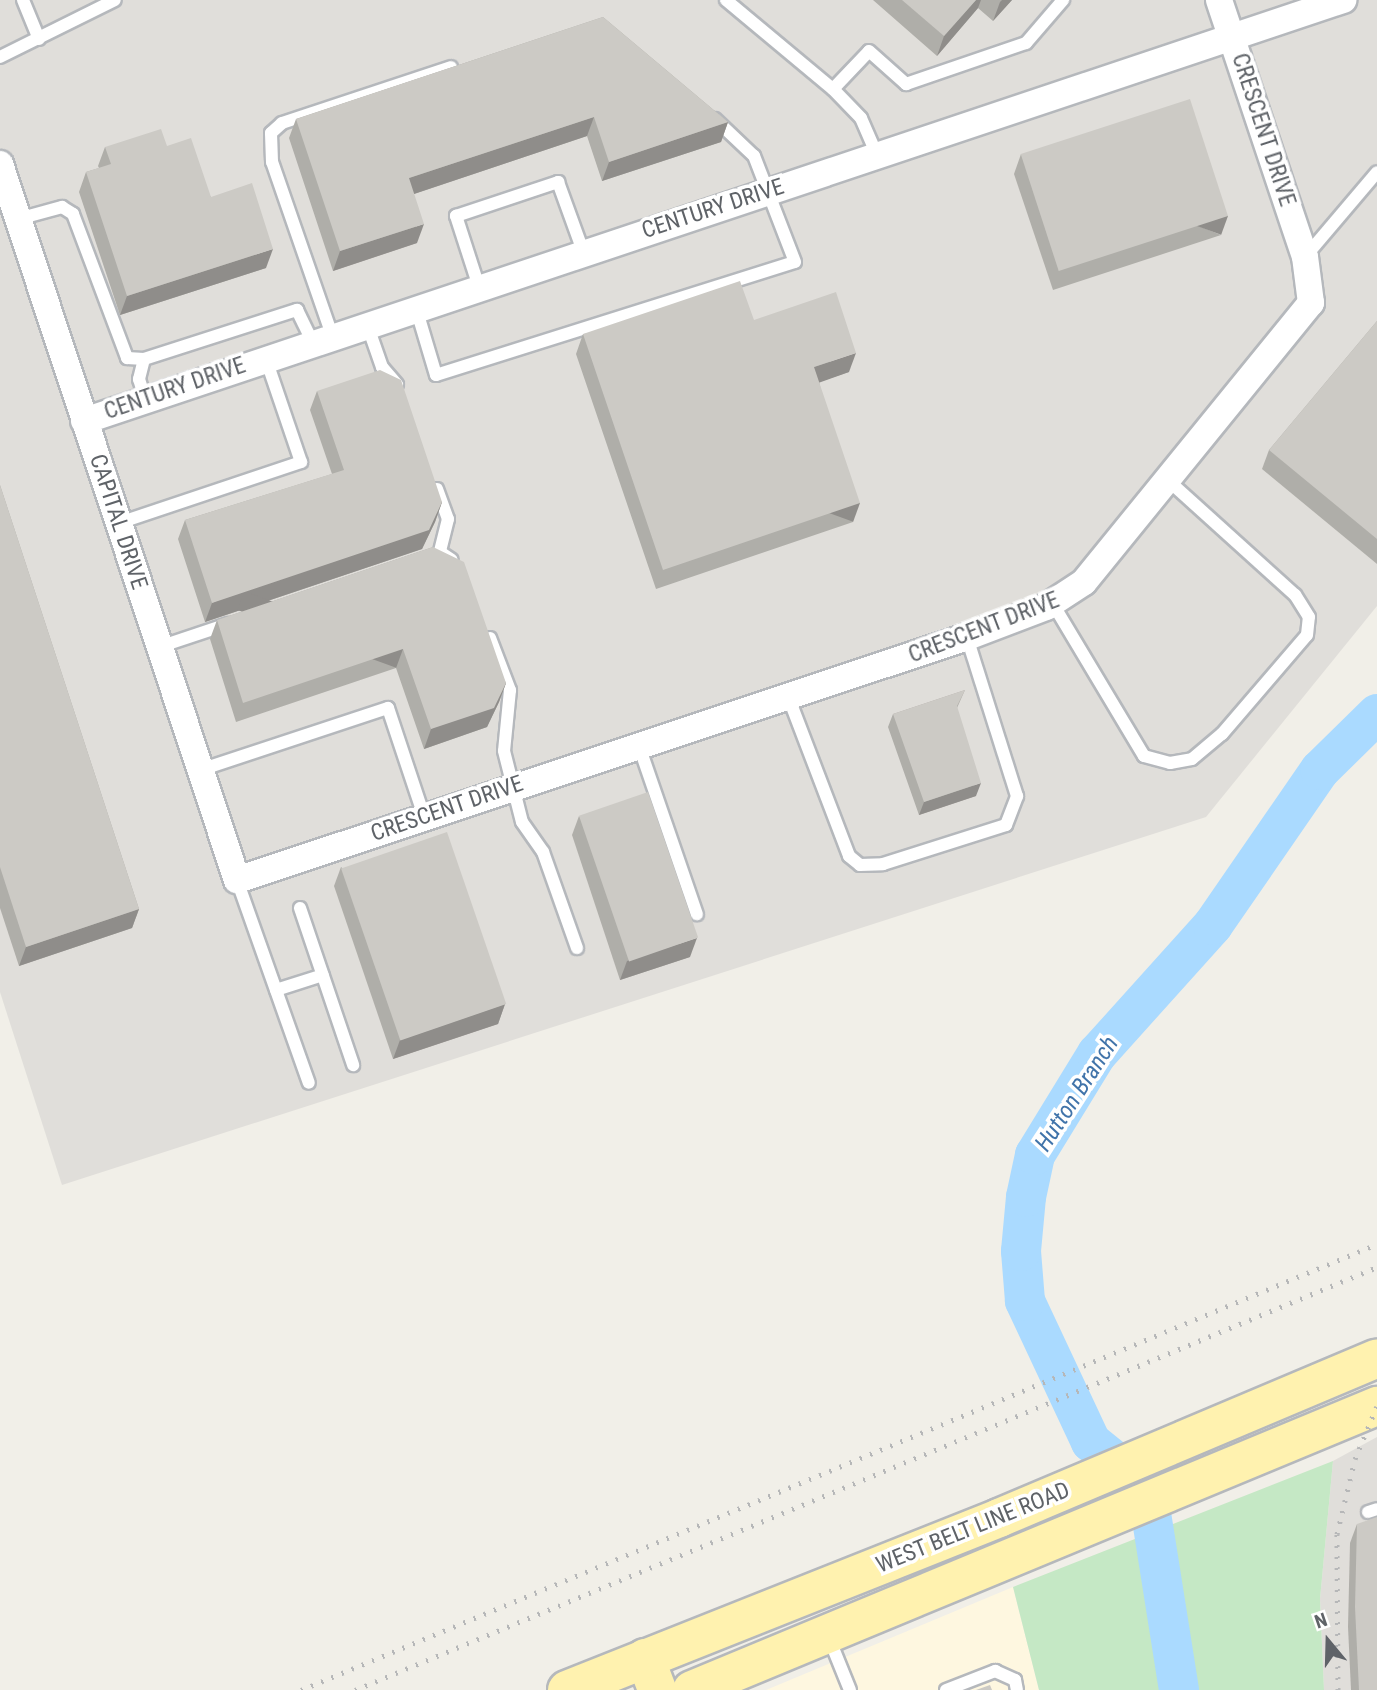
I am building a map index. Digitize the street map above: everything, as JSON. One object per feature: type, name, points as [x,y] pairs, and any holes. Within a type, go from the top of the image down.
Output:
[{"type":"main road","name":"WEST BELT LINE ROAD","points":[[566,1690],[651,1674],[999,1518],[1377,1358]]},
{"type":"main road","name":"WEST BELT LINE ROAD","points":[[692,1690],[1267,1454],[1377,1406]]},
{"type":"street","name":"CRESCENT DRIVE","points":[[236,880],[967,637],[1052,604],[1084,582],[1169,481],[1311,303],[1305,257],[1219,0]]},
{"type":"street","name":"CENTURY DRIVE","points":[[84,421],[322,338],[1343,0]]},
{"type":"street","name":"CAPITAL DRIVE","points":[[0,164],[236,880]]},
{"type":"lane","points":[[23,0],[39,39]]},
{"type":"lane","points":[[0,57],[115,0]]},
{"type":"lane","points":[[726,0],[833,89],[861,118],[877,155]]},
{"type":"lane","points":[[833,89],[869,51],[906,84],[1026,43],[1063,0]]},
{"type":"lane","points":[[322,338],[272,162],[271,133],[282,123],[467,62]]},
{"type":"lane","points":[[416,308],[436,375],[794,262],[754,156],[698,103]]},
{"type":"lane","points":[[1305,257],[1377,172]]},
{"type":"lane","points":[[479,287],[456,216],[558,182],[583,251]]},
{"type":"lane","points":[[18,219],[62,207],[73,214],[115,336],[128,358],[144,359],[297,310],[322,338]]},
{"type":"lane","points":[[367,324],[382,367],[408,404]]},
{"type":"lane","points":[[119,523],[301,461],[265,358]]},
{"type":"lane","points":[[144,359],[139,379],[145,399]]},
{"type":"lane","points":[[430,467],[448,519],[434,554],[463,569]]},
{"type":"lane","points":[[1052,604],[1144,756],[1170,763],[1192,759],[1222,734],[1307,635],[1309,617],[1295,595],[1169,481]]},
{"type":"lane","points":[[159,647],[249,617]]},
{"type":"lane","points":[[482,617],[510,690],[504,751],[513,786],[577,948]]},
{"type":"lane","points":[[788,696],[849,856],[860,864],[883,863],[1006,825],[1017,796],[967,637]]},
{"type":"lane","points":[[200,770],[388,708],[424,816]]},
{"type":"lane","points":[[639,745],[697,914]]},
{"type":"lane","points":[[236,880],[309,1083]]},
{"type":"lane","points":[[300,908],[353,1065]]},
{"type":"lane","points":[[276,990],[323,975]]},
{"type":"lane","points":[[827,1634],[850,1690]]},
{"type":"lane","points":[[946,1690],[995,1671],[1015,1680],[1017,1690]]},
{"type":"shaded area","points":[[0,0],[1377,0],[1377,606],[1206,817],[62,1185],[0,992]]},
{"type":"shaded area","points":[[1377,1437],[1377,1690],[1324,1690],[1320,1599],[1333,1461]]},
{"type":"shaded area","points":[[1013,1587],[1039,1690],[766,1690]]},
{"type":"green space","points":[[1333,1461],[1320,1599],[1324,1690],[1039,1690],[1013,1587]]},
{"type":"building","points":[[902,0],[976,0],[944,36]]},
{"type":"building","points":[[603,17],[728,122],[609,162],[594,117],[409,178],[424,224],[340,251],[296,119]]},
{"type":"building","points":[[1190,99],[1228,216],[1059,271],[1021,154]]},
{"type":"building","points":[[161,129],[167,146],[191,138],[211,197],[252,183],[273,249],[127,296],[86,172],[111,164],[105,147]]},
{"type":"building","points":[[740,281],[754,320],[836,292],[856,353],[814,367],[860,503],[663,570],[583,334]]},
{"type":"building","points":[[1377,321],[1377,539],[1269,450]]},
{"type":"building","points":[[380,370],[401,380],[442,502],[429,530],[212,603],[185,520],[344,470],[317,391]]},
{"type":"building","points":[[0,485],[139,909],[26,947],[0,867]]},
{"type":"building","points":[[433,547],[464,562],[506,683],[494,708],[431,729],[403,649],[243,703],[217,620]]},
{"type":"building","points":[[965,690],[957,706],[981,783],[924,802],[893,714]]},
{"type":"building","points":[[648,792],[698,938],[629,961],[579,816]]},
{"type":"building","points":[[447,832],[506,1004],[400,1041],[341,868]]},
{"type":"building","points":[[1377,1517],[1377,1690],[1359,1690],[1355,1607],[1357,1524]]},
{"type":"building","points":[[990,1685],[992,1690],[976,1690]]},
{"type":"waterway","name":"Hutton Branch","points":[[1179,1690],[1147,1487],[1091,1442],[1025,1301],[1021,1251],[1026,1197],[1035,1155],[1097,1054],[1213,925],[1320,770],[1377,714]]},
{"type":"railway","points":[[301,1690],[1377,1244]]},
{"type":"railway","points":[[355,1690],[1377,1267]]},
{"type":"railway","points":[[1338,1690],[1337,1534],[1355,1459],[1377,1406]]}]
